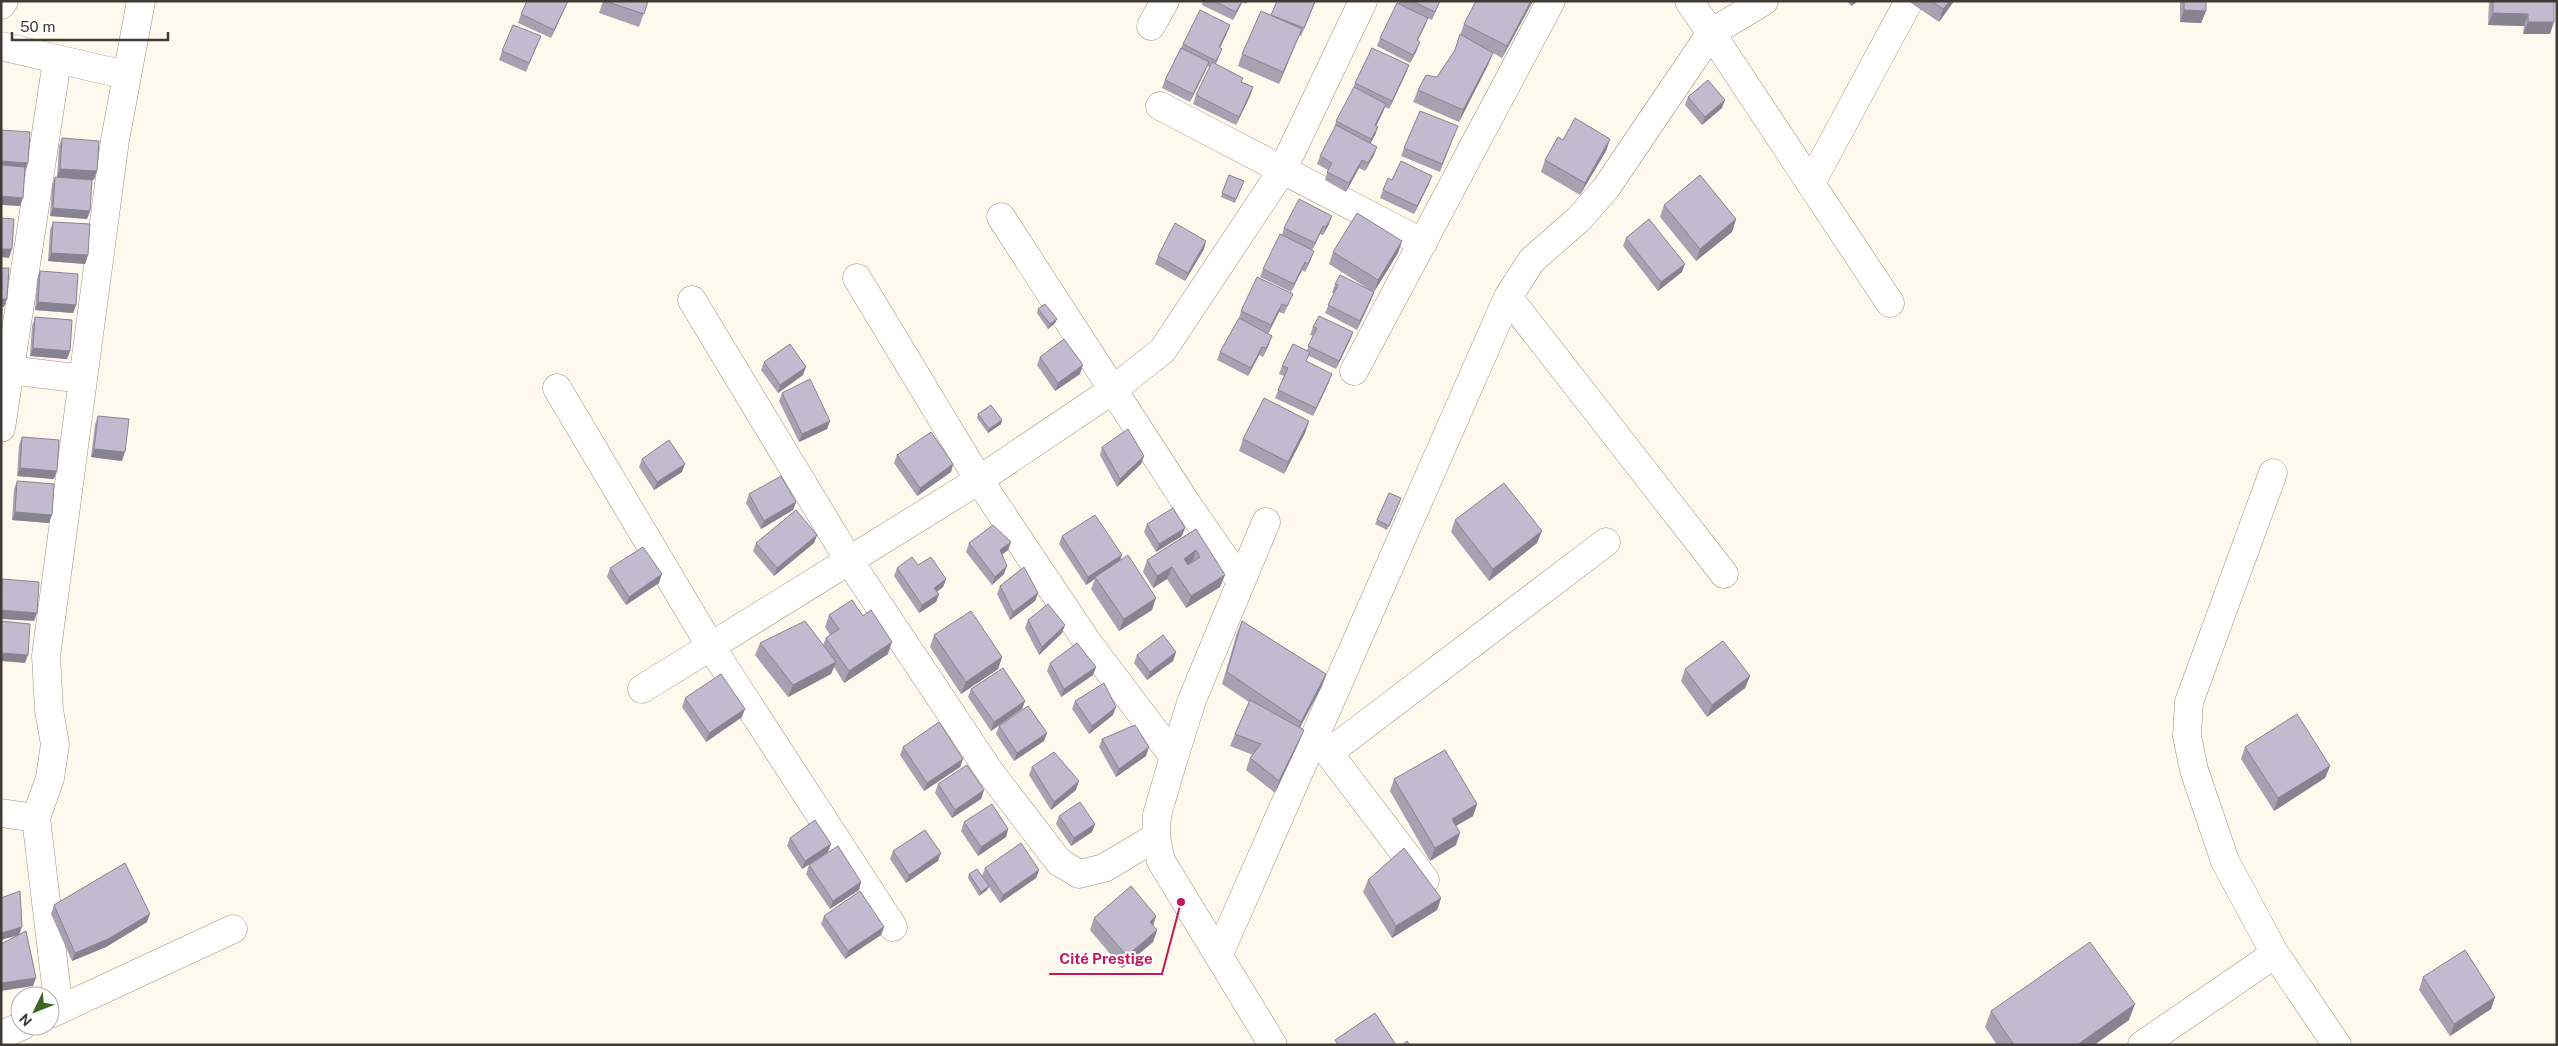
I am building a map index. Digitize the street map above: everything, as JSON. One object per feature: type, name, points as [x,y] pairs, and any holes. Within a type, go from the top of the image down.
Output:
[{"type":"street","points":[[1,5],[4,1]]},
{"type":"street","points":[[52,986],[36,818],[50,778],[55,744],[49,710],[46,656],[126,75],[140,1]]},
{"type":"street","points":[[1151,26],[1165,1]]},
{"type":"street","points":[[642,689],[850,562],[979,480],[1114,389],[1163,350],[1283,169],[1363,1]]},
{"type":"street","points":[[1354,370],[1551,1]]},
{"type":"street","points":[[1689,1],[1890,303]]},
{"type":"street","points":[[1219,954],[1321,744],[1508,297],[1532,260],[1580,219],[1606,188],[1711,33],[1764,1]]},
{"type":"street","points":[[1811,183],[1909,1]]},
{"type":"street","points":[[1,46],[57,61],[126,75]]},
{"type":"street","points":[[1,428],[6,370],[57,61]]},
{"type":"street","points":[[1160,106],[1423,242]]},
{"type":"street","points":[[1001,217],[1114,389],[1186,504],[1241,582]]},
{"type":"street","points":[[857,278],[979,480],[1088,643],[1174,757]]},
{"type":"street","points":[[1508,297],[1724,574]]},
{"type":"street","points":[[692,300],[850,562],[990,772],[1059,862],[1079,874],[1104,868],[1156,837]]},
{"type":"street","points":[[6,370],[83,379]]},
{"type":"street","points":[[557,388],[712,647],[893,927]]},
{"type":"street","points":[[2273,473],[2189,702],[2187,736],[2194,770],[2225,861],[2275,954],[2337,1045]]},
{"type":"street","points":[[1266,522],[1192,700],[1157,815],[1156,837],[1161,861],[1273,1045]]},
{"type":"street","points":[[1321,744],[1606,542]]},
{"type":"street","points":[[1321,744],[1432,889]]},
{"type":"street","points":[[1,813],[36,818]]},
{"type":"street","points":[[60,1010],[233,929]]},
{"type":"street","points":[[2142,1045],[2275,954]]},
{"type":"building","points":[[527,1],[568,1],[554,30],[521,14]]},
{"type":"building","points":[[605,1],[648,1],[644,14]]},
{"type":"building","points":[[1214,1],[1242,1],[1236,12]]},
{"type":"building","points":[[1277,1],[1315,1],[1304,28],[1271,15]]},
{"type":"building","points":[[1412,1],[1440,1],[1435,12]]},
{"type":"building","points":[[1476,1],[1531,1],[1507,46],[1464,24]]},
{"type":"building","points":[[1931,1],[1950,1],[1943,9]]},
{"type":"building","points":[[2184,1],[2206,1],[2206,11],[2184,10]]},
{"type":"building","points":[[2493,1],[2554,1],[2554,22],[2528,22],[2528,14],[2493,13]]},
{"type":"building","points":[[1397,3],[1428,18],[1417,40],[1420,42],[1413,55],[1380,38]]},
{"type":"building","points":[[1200,10],[1230,25],[1219,47],[1222,49],[1216,61],[1183,44]]},
{"type":"building","points":[[1261,11],[1302,29],[1283,72],[1242,54]]},
{"type":"building","points":[[513,25],[541,36],[529,63],[502,51]]},
{"type":"building","points":[[1460,34],[1493,53],[1463,110],[1418,90],[1426,75],[1437,77],[1455,50]]},
{"type":"building","points":[[1181,48],[1209,62],[1193,94],[1165,80]]},
{"type":"building","points":[[1372,48],[1409,65],[1392,101],[1355,83]]},
{"type":"building","points":[[1212,62],[1243,78],[1241,82],[1253,87],[1239,117],[1196,95]]},
{"type":"building","points":[[1708,80],[1725,100],[1705,117],[1688,97]]},
{"type":"building","points":[[1354,87],[1386,104],[1375,125],[1378,127],[1371,139],[1336,121]]},
{"type":"building","points":[[1420,111],[1458,126],[1442,164],[1404,148]]},
{"type":"building","points":[[1575,118],[1610,139],[1585,183],[1545,160],[1558,137],[1563,140]]},
{"type":"building","points":[[1336,125],[1377,147],[1368,163],[1362,160],[1349,183],[1327,172],[1332,163],[1320,156]]},
{"type":"building","points":[[1,130],[30,132],[28,163],[1,161]]},
{"type":"building","points":[[62,138],[99,141],[97,171],[60,169]]},
{"type":"building","points":[[1401,161],[1432,176],[1417,206],[1383,190],[1388,178],[1392,180]]},
{"type":"building","points":[[1,165],[25,167],[23,198],[1,196]]},
{"type":"building","points":[[1229,175],[1244,181],[1236,199],[1222,193]]},
{"type":"building","points":[[1700,175],[1736,219],[1700,249],[1664,205]]},
{"type":"building","points":[[55,177],[92,180],[90,211],[53,208]]},
{"type":"building","points":[[1299,199],[1332,216],[1326,227],[1323,226],[1315,243],[1284,228]]},
{"type":"building","points":[[1357,213],[1402,241],[1378,280],[1333,252]]},
{"type":"building","points":[[1,218],[14,219],[12,249],[1,249]]},
{"type":"building","points":[[1649,219],[1685,264],[1661,282],[1626,238]]},
{"type":"building","points":[[53,222],[90,224],[88,255],[51,253]]},
{"type":"building","points":[[1175,223],[1206,241],[1188,273],[1158,256]]},
{"type":"building","points":[[1280,234],[1314,251],[1308,264],[1305,262],[1294,284],[1263,269]]},
{"type":"building","points":[[1,268],[9,268],[7,299],[1,299]]},
{"type":"building","points":[[40,271],[78,274],[76,305],[38,302]]},
{"type":"building","points":[[1340,275],[1374,292],[1360,321],[1328,305],[1338,285],[1335,284]]},
{"type":"building","points":[[1257,277],[1293,294],[1287,306],[1282,304],[1271,325],[1241,311]]},
{"type":"building","points":[[1045,304],[1057,319],[1050,324],[1038,309]]},
{"type":"building","points":[[1319,316],[1353,332],[1339,361],[1308,346],[1317,328],[1313,327]]},
{"type":"building","points":[[35,317],[72,320],[70,351],[33,348]]},
{"type":"building","points":[[1239,318],[1272,336],[1266,348],[1262,347],[1251,368],[1220,352]]},
{"type":"building","points":[[1064,339],[1083,365],[1058,383],[1040,357]]},
{"type":"building","points":[[790,344],[806,367],[780,385],[764,362]]},
{"type":"building","points":[[1293,344],[1310,352],[1306,361],[1332,374],[1316,408],[1278,390],[1288,368],[1282,366]]},
{"type":"building","points":[[810,379],[830,421],[802,434],[782,393]]},
{"type":"building","points":[[1264,398],[1309,421],[1288,462],[1243,439]]},
{"type":"building","points":[[991,405],[1002,420],[989,429],[978,414]]},
{"type":"building","points":[[98,416],[129,419],[125,452],[94,449]]},
{"type":"building","points":[[1128,429],[1144,456],[1120,479],[1102,447]]},
{"type":"building","points":[[931,432],[953,464],[920,488],[897,455]]},
{"type":"building","points":[[22,437],[59,440],[57,471],[20,468]]},
{"type":"building","points":[[669,440],[685,464],[657,482],[642,459]]},
{"type":"building","points":[[781,476],[796,502],[764,521],[749,494]]},
{"type":"building","points":[[17,481],[54,484],[52,515],[15,512]]},
{"type":"building","points":[[1504,483],[1542,531],[1493,569],[1455,520]]},
{"type":"building","points":[[1389,493],[1401,498],[1389,526],[1377,520]]},
{"type":"building","points":[[1173,508],[1185,528],[1159,544],[1147,524]]},
{"type":"building","points":[[796,510],[817,535],[777,568],[756,543]]},
{"type":"building","points":[[1095,515],[1122,555],[1088,577],[1062,536]]},
{"type":"building","points":[[993,525],[1011,542],[1000,550],[1007,566],[995,577],[969,543]]},
{"type":"building","points":[[1196,529],[1225,575],[1191,596],[1172,567],[1157,576],[1147,560]],"holes":[[[1196,550],[1200,557],[1188,565],[1184,559]]]},
{"type":"building","points":[[643,547],[662,574],[629,597],[610,568]]},
{"type":"building","points":[[1128,555],[1156,598],[1124,619],[1095,577]]},
{"type":"building","points":[[912,557],[918,565],[931,557],[946,579],[934,588],[939,594],[922,605],[897,568]]},
{"type":"building","points":[[1024,567],[1038,593],[1013,612],[1000,586]]},
{"type":"building","points":[[2,579],[39,582],[37,613],[1,610]]},
{"type":"building","points":[[852,600],[863,616],[871,610],[892,642],[849,671],[826,638],[839,629],[829,615]]},
{"type":"building","points":[[1048,604],[1065,625],[1042,647],[1028,620]]},
{"type":"building","points":[[971,611],[1002,657],[966,682],[934,635]]},
{"type":"building","points":[[1,621],[30,624],[28,655],[1,653]]},
{"type":"building","points":[[805,621],[836,662],[793,685],[760,643]]},
{"type":"building","points":[[1242,621],[1326,674],[1301,722],[1227,672]]},
{"type":"building","points":[[1163,635],[1176,652],[1150,672],[1137,655]]},
{"type":"building","points":[[1723,641],[1750,676],[1712,705],[1685,669]]},
{"type":"building","points":[[1077,643],[1096,667],[1064,689],[1050,663]]},
{"type":"building","points":[[1003,668],[1025,701],[994,722],[971,689]]},
{"type":"building","points":[[721,674],[745,709],[709,733],[685,698]]},
{"type":"building","points":[[1104,683],[1116,707],[1092,726],[1075,701]]},
{"type":"building","points":[[1250,700],[1304,730],[1279,781],[1250,758],[1261,744],[1235,734]]},
{"type":"building","points":[[1028,706],[1047,733],[1017,753],[999,726]]},
{"type":"building","points":[[2297,714],[2330,766],[2278,798],[2245,747]]},
{"type":"building","points":[[939,722],[963,759],[927,783],[903,747]]},
{"type":"building","points":[[1135,725],[1149,747],[1119,769],[1102,739]]},
{"type":"building","points":[[1445,750],[1477,804],[1452,819],[1460,833],[1435,848],[1394,779]]},
{"type":"building","points":[[1054,752],[1079,781],[1054,802],[1032,767]]},
{"type":"building","points":[[967,765],[984,790],[955,810],[938,784]]},
{"type":"building","points":[[1080,802],[1095,824],[1074,838],[1059,816]]},
{"type":"building","points":[[992,804],[1008,829],[981,847],[964,822]]},
{"type":"building","points":[[815,820],[831,844],[805,861],[790,838]]},
{"type":"building","points":[[925,830],[941,853],[909,875],[893,851]]},
{"type":"building","points":[[1021,843],[1039,870],[1003,895],[985,868]]},
{"type":"building","points":[[838,846],[861,882],[833,901],[809,865]]},
{"type":"building","points":[[1404,848],[1441,898],[1396,926],[1368,880]]},
{"type":"building","points":[[125,863],[150,914],[108,939],[75,953],[54,905]]},
{"type":"building","points":[[977,869],[989,886],[981,892],[969,874]]},
{"type":"building","points":[[1131,886],[1156,916],[1150,922],[1157,930],[1127,956],[1094,918]]},
{"type":"building","points":[[20,891],[22,927],[1,933],[1,898]]},
{"type":"building","points":[[860,891],[884,927],[848,951],[824,916]]},
{"type":"building","points":[[26,931],[36,978],[1,983],[1,944]]},
{"type":"building","points":[[2090,942],[2135,1004],[2077,1045],[2014,1045],[1991,1011]]},
{"type":"building","points":[[2465,950],[2495,997],[2454,1024],[2423,977]]},
{"type":"building","points":[[1375,1013],[1396,1045],[1338,1045],[1335,1040]]},
{"type":"building","points":[[1407,1041],[1410,1045],[1402,1045]]},
{"type":"place","name":"Cité Prestige","points":[[1181,902]]}]
